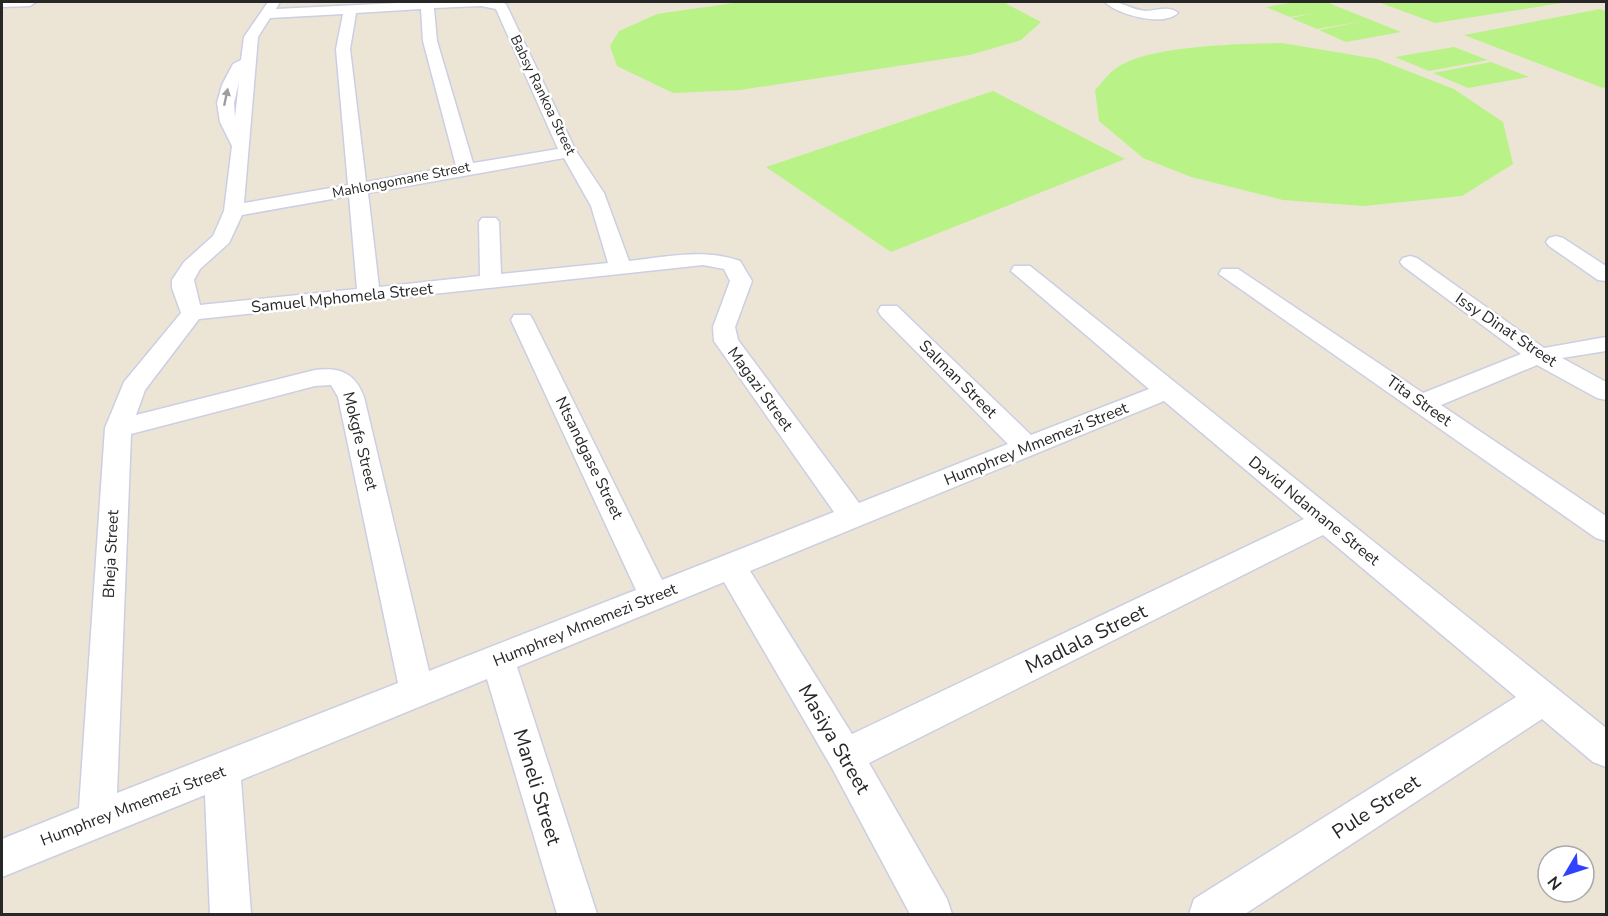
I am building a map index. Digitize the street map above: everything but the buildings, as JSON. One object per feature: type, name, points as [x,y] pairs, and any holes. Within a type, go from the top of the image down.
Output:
[{"type":"street","points":[[2,3],[30,2]]},
{"type":"street","points":[[192,313],[183,288],[183,280],[191,266],[222,239],[234,211],[251,37],[274,2]]},
{"type":"street","name":"Babsy Rankoa Street","points":[[265,14],[481,2],[491,2],[501,8],[568,152],[584,171],[600,201],[620,267]]},
{"type":"street","points":[[1117,3],[1134,13],[1148,16],[1171,13]]},
{"type":"street","points":[[427,4],[430,41],[465,168]]},
{"type":"street","points":[[350,9],[343,49],[369,295]]},
{"type":"street","name":"Mahlongomane Street","points":[[234,211],[465,168],[568,152]]},
{"type":"street","points":[[489,222],[491,281]]},
{"type":"street","points":[[1556,242],[1606,275]]},
{"type":"street","name":"Samuel Mphomela Street","points":[[192,313],[620,267],[716,259]]},
{"type":"street","name":"Magazi Street","points":[[716,259],[733,265],[741,281],[724,327],[726,341],[854,518]]},
{"type":"street","name":"Issy Dinat Street","points":[[1410,262],[1539,356],[1606,392]]},
{"type":"street","name":"David Ndamane Street","points":[[1022,271],[1606,750]]},
{"type":"street","name":"Tita Street","points":[[1230,274],[1423,403],[1606,530]]},
{"type":"street","name":"Salman Street","points":[[889,311],[1027,447]]},
{"type":"street","name":"Bheja Street","points":[[97,819],[118,428],[133,388],[192,313]]},
{"type":"street","name":"Ntsandgase Street","points":[[522,320],[656,596]]},
{"type":"street","points":[[1423,403],[1501,367],[1539,356],[1606,344]]},
{"type":"street","name":"Mokgfe Street","points":[[118,428],[298,381],[330,376],[340,379],[347,386],[351,397],[417,693]]},
{"type":"street","name":"Humphrey Mmemezi Street","points":[[2,858],[1167,391]]},
{"type":"street","name":"Madlala Street","points":[[846,756],[1326,521]]},
{"type":"street","name":"Masiya Street","points":[[731,566],[846,756],[932,915]]},
{"type":"street","name":"Maneli Street","points":[[498,660],[577,915]]},
{"type":"street","name":"Pule Street","points":[[1209,915],[1543,699]]},
{"type":"street","points":[[222,771],[231,915]]},
{"type":"green space","points":[[741,2],[1003,2],[1041,22],[1021,40],[970,55],[740,90],[673,93],[617,66],[610,46],[619,31],[657,14]]},
{"type":"green space","points":[[1295,2],[1326,2],[1401,32],[1346,42],[1319,30],[1363,21],[1317,29],[1291,18],[1315,13],[1290,17],[1266,7]]},
{"type":"green space","points":[[1378,2],[1568,2],[1435,23]]},
{"type":"green space","points":[[1600,9],[1606,11],[1606,87],[1603,88],[1464,35]]},
{"type":"green space","points":[[1282,43],[1377,59],[1454,89],[1503,122],[1513,164],[1462,196],[1364,206],[1283,200],[1191,177],[1143,158],[1099,121],[1095,90],[1115,69],[1133,60],[1152,54],[1197,47]]},
{"type":"green space","points":[[1454,47],[1488,60],[1429,71],[1395,57]]},
{"type":"green space","points":[[1491,62],[1529,77],[1468,88],[1433,73]]},
{"type":"green space","points":[[993,91],[1125,159],[891,252],[766,167]]}]
